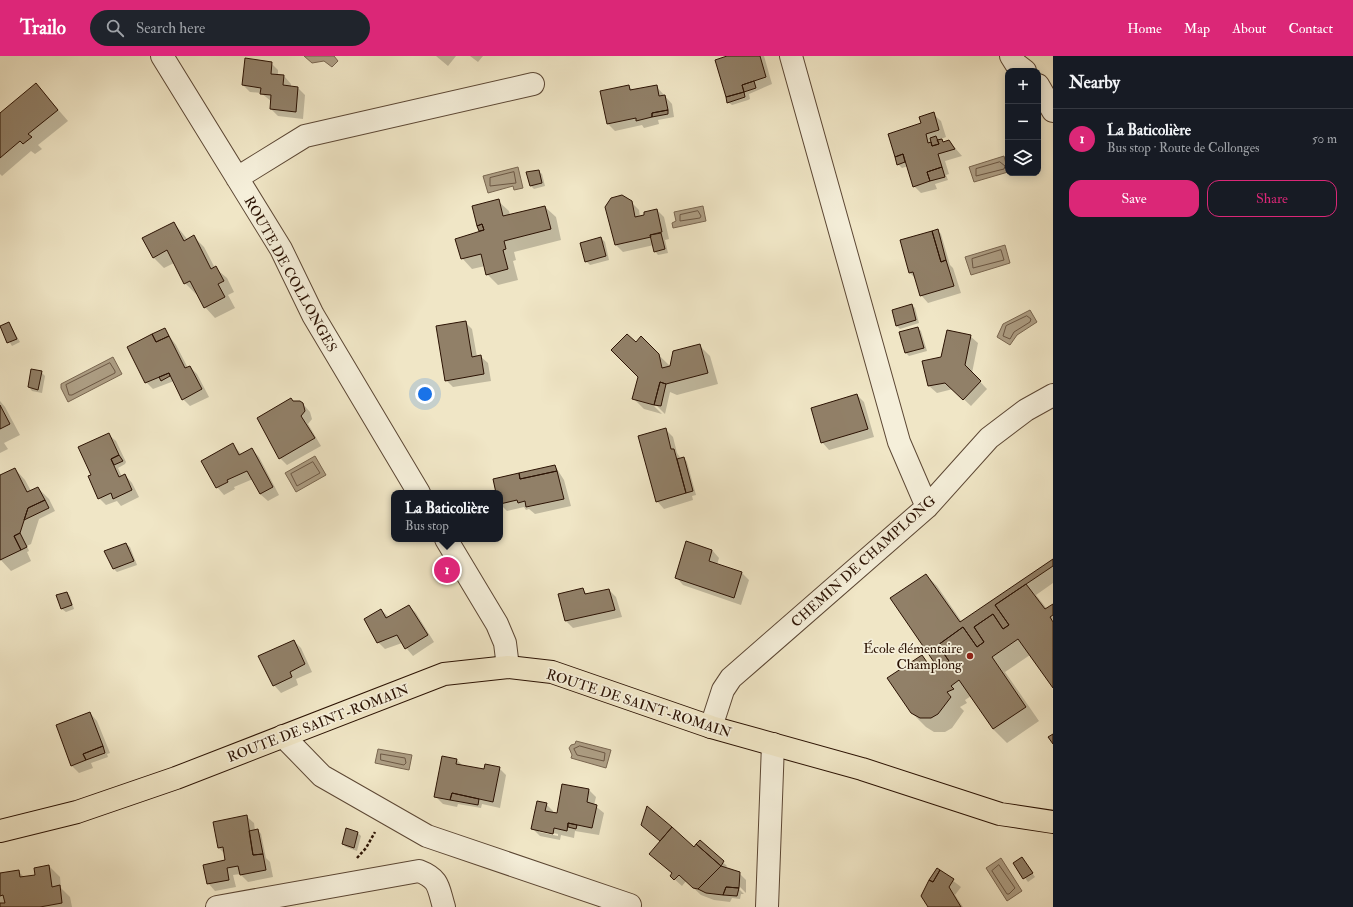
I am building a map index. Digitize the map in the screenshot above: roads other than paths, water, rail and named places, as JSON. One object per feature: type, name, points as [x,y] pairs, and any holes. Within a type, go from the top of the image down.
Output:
[{"type":"main road","name":"ROUTE DE SAINT-ROMAIN","points":[[0,831],[17,828],[84,810],[176,778],[444,674],[508,667],[552,672],[711,727],[862,769],[1000,814],[1053,822]]},
{"type":"street","name":"ROUTE DE COLLONGES","points":[[162,56],[281,249],[313,315],[417,490]]},
{"type":"street","points":[[791,56],[899,442],[927,507]]},
{"type":"street","points":[[1011,56],[1016,64],[1021,68]]},
{"type":"street","points":[[237,178],[305,136],[533,84]]},
{"type":"street","points":[[1041,90],[1053,111]]},
{"type":"street","name":"CHEMIN DE CHAMPLONG","points":[[711,727],[723,690],[731,678],[927,507],[988,438],[1026,410],[1053,395]]},
{"type":"street","points":[[448,542],[496,624],[505,643],[508,667]]},
{"type":"street","points":[[283,736],[322,776],[427,836],[630,905]]},
{"type":"street","points":[[767,907],[773,744]]},
{"type":"street","points":[[217,907],[419,871],[431,876],[437,884],[444,907]]},
{"type":"water","points":[[304,56],[334,56],[338,61],[332,67],[324,61],[312,63]]},
{"type":"water","points":[[1004,156],[1005,173],[974,182],[969,167]]},
{"type":"water","points":[[518,167],[523,188],[514,190],[513,186],[488,193],[483,176]]},
{"type":"water","points":[[703,206],[706,221],[673,228],[672,223],[676,221],[674,212]]},
{"type":"water","points":[[1005,245],[1010,263],[971,275],[965,257]]},
{"type":"water","points":[[1030,310],[1037,322],[1017,335],[1010,345],[997,337],[1003,324]]},
{"type":"water","points":[[113,357],[122,374],[68,402],[61,388],[61,384]]},
{"type":"water","points":[[315,456],[326,475],[296,492],[285,473]]},
{"type":"water","points":[[576,741],[611,750],[606,768],[571,758],[572,755],[569,748],[571,745],[575,744]]},
{"type":"water","points":[[378,749],[412,755],[409,770],[375,763]]},
{"type":"water","points":[[1001,858],[1022,891],[1007,901],[986,868]]},
{"type":"place","name":"La Baticolière","points":[[447,570]]},
{"type":"place","name":"École élémentaire Champlong","points":[[970,656]]}]
